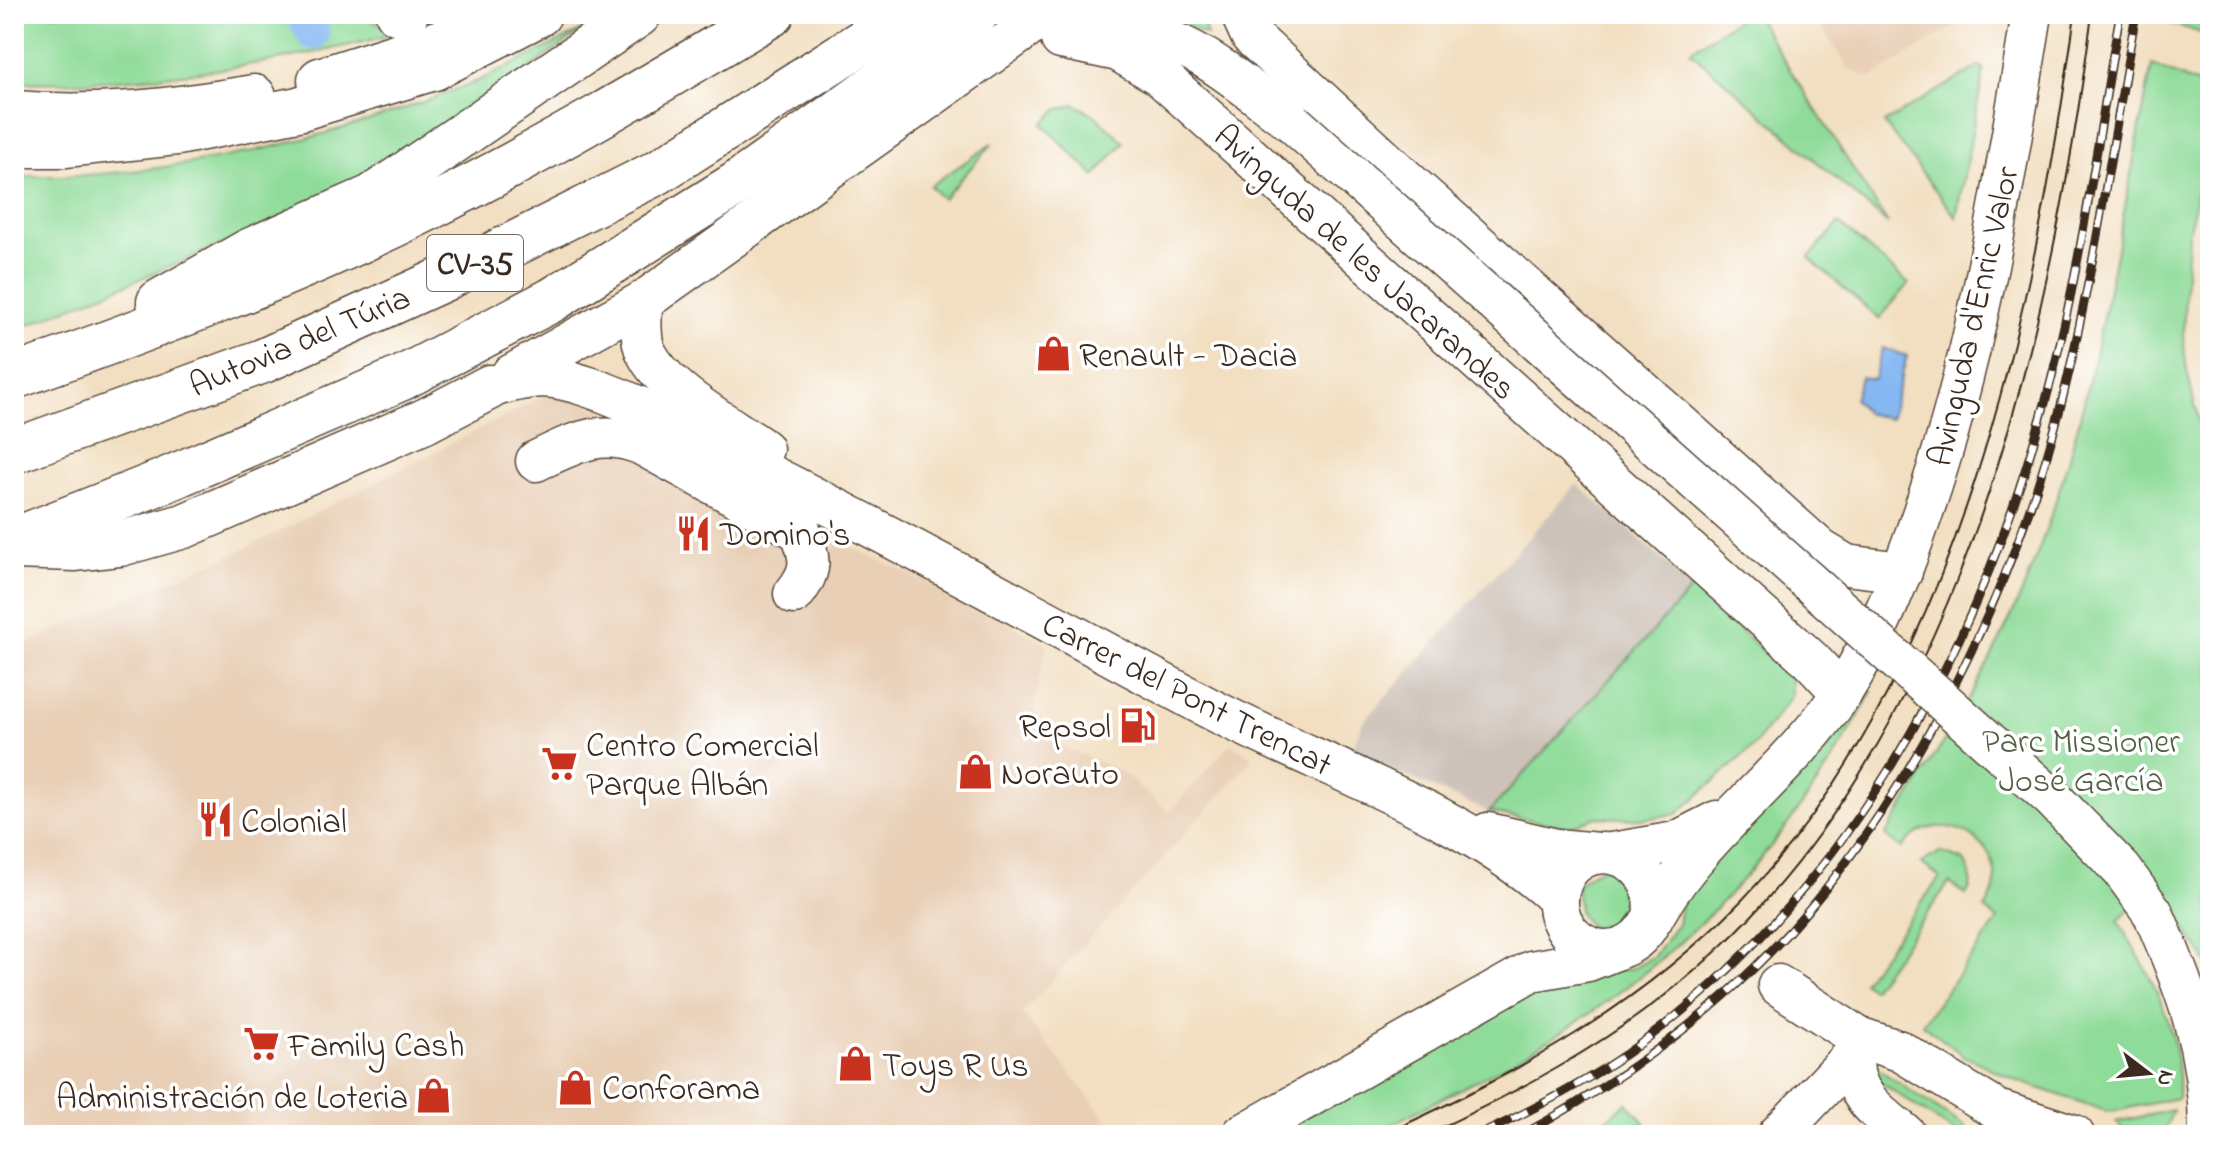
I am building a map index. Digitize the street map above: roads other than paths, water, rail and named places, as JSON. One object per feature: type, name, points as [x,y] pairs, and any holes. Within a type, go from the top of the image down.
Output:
[{"type":"main road","points":[[14,113],[74,118],[160,112],[288,90],[530,14]]},
{"type":"main road","points":[[14,145],[67,145],[178,133],[298,109],[434,68],[539,14]]},
{"type":"main road","points":[[26,373],[249,251],[372,197],[639,14]]},
{"type":"main road","name":"Autovia del Túria","points":[[26,373],[234,297],[428,209],[594,122],[772,14]]},
{"type":"main road","name":"Autovia del Túria","points":[[14,451],[263,361],[446,278],[658,172],[906,14]]},
{"type":"main road","points":[[14,540],[161,482],[402,378],[552,300],[738,183],[976,14]]},
{"type":"main road","points":[[14,547],[76,549],[120,544],[184,526],[425,421],[490,387]]},
{"type":"main road","points":[[14,530],[68,518]]},
{"type":"street","points":[[396,14],[408,14]]},
{"type":"street","name":"Avinguda de les Jacarandes","points":[[1218,14],[1250,71],[1292,122]]},
{"type":"street","points":[[1241,14],[1251,36],[1413,186],[1821,550],[1846,565],[1902,572]]},
{"type":"street","name":"Avinguda d'Enric Valor","points":[[1653,918],[1677,877],[1784,766],[1842,693],[1902,572],[1959,402],[1975,332],[2032,14]]},
{"type":"street","points":[[490,387],[642,302],[795,197],[897,121],[1054,27]]},
{"type":"street","name":"Avinguda de les Jacarandes","points":[[1054,27],[1127,30],[1167,38],[1207,60],[1292,122],[2052,798],[2122,870],[2210,999]]},
{"type":"street","name":"Avinguda de les Jacarandes","points":[[1054,27],[1118,51],[1159,75],[1812,661],[1842,693]]},
{"type":"street","points":[[642,302],[645,351],[657,369],[687,395],[877,529]]},
{"type":"street","points":[[490,387],[537,375],[593,388],[877,529]]},
{"type":"street","points":[[536,461],[599,437],[618,436],[640,444],[801,532],[809,555],[808,577],[794,594]]},
{"type":"street","name":"Carrer del Pont Trencat","points":[[877,529],[1209,708],[1447,822],[1527,870],[1558,904]]},
{"type":"street","name":"Avinguda d'Enric Valor","points":[[1605,853],[1676,842],[1745,804]]},
{"type":"street","name":"Carrer del Pont Trencat","points":[[1447,822],[1529,843],[1605,853]]},
{"type":"street","points":[[1242,1135],[1531,971],[1588,961],[1631,944],[1653,918],[1655,901],[1647,875],[1637,864],[1605,853],[1572,867],[1563,879],[1558,904],[1531,971]]},
{"type":"street","points":[[1558,904],[1562,924],[1583,945],[1616,950]]},
{"type":"street","name":"Avinguda de les Jacarandes","points":[[2153,913],[2194,1015],[2209,1097],[2209,1135]]},
{"type":"street","points":[[1778,985],[1860,1049],[1900,1051],[1997,1110],[2074,1135]]},
{"type":"street","points":[[1778,1135],[1860,1049]]},
{"type":"street","points":[[1860,1049],[1854,1079],[1861,1093],[1881,1116],[1906,1135]]},
{"type":"water","points":[[1882,348],[1907,356],[1890,419],[1866,413],[1854,399],[1861,377],[1874,379]]},
{"type":"waterway","points":[[302,14],[313,33]]},
{"type":"tram line","points":[[1382,1135],[1528,1062],[1619,1004],[1662,972],[1743,899],[1817,809],[1879,708],[1931,599],[1974,484],[2008,365],[2036,246],[2075,14]]},
{"type":"tram line","points":[[1425,1135],[1492,1103],[1589,1048],[1680,983],[1775,890],[1854,784],[1919,666],[1972,540],[2015,409],[2048,275],[2073,143],[2092,14]]},
{"type":"railway","points":[[1479,1135],[1605,1068],[1644,1041],[1716,981],[1782,914],[1840,841],[1892,764],[1938,682],[1978,597],[2012,510],[2040,421],[2076,270],[2120,14]]},
{"type":"railway","points":[[1522,1135],[1644,1059],[1702,1015],[1755,967],[1807,911],[1856,848],[1902,780],[1943,708],[2012,558],[2060,409],[2092,261],[2136,14]]},
{"type":"place","name":"Renault - Dacia","points":[[1053,354]]},
{"type":"place","name":"Domino's","points":[[694,533]]},
{"type":"place","name":"Repsol","points":[[1137,725]]},
{"type":"place","name":"Centro Comercial Parque Albán","points":[[560,764]]},
{"type":"place","name":"Norauto","points":[[975,772]]},
{"type":"place","name":"Colonial","points":[[215,820]]},
{"type":"place","name":"Family Cash","points":[[262,1044]]},
{"type":"place","name":"Toys R Us","points":[[856,1064]]},
{"type":"place","name":"Conforama","points":[[576,1087]]},
{"type":"place","name":"Administración de Loteria","points":[[434,1096]]},
{"type":"park label","name":"Parc Missioner José García","points":[[2081,760]]}]
